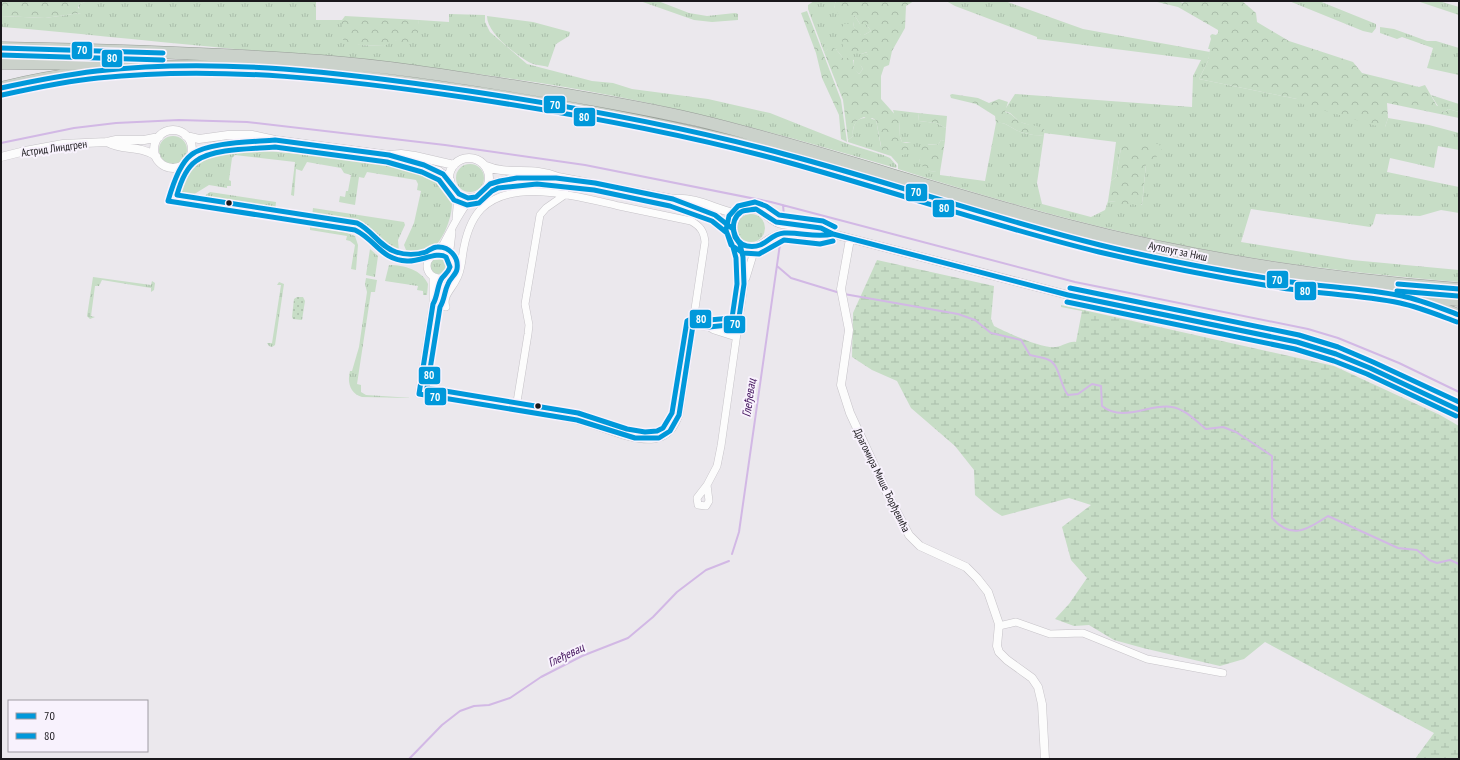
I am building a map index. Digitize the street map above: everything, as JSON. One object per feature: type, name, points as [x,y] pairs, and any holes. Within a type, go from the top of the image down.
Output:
[{"type":"highway","points":[[1,48],[104,50],[321,61],[472,79],[575,96],[696,120],[901,183]]},
{"type":"highway","points":[[1,62],[222,66],[342,74],[527,99],[647,121],[882,177]]},
{"type":"highway","points":[[1,88],[78,74],[135,69],[222,66]]},
{"type":"highway","name":"Аутопут за Ниш","points":[[901,183],[1066,225],[1196,255],[1331,276],[1459,289]]},
{"type":"highway","name":"Аутопут за Ниш","points":[[901,183],[1063,235],[1158,258],[1254,276],[1403,296],[1459,300]]},
{"type":"highway","points":[[1403,296],[1459,315]]},
{"type":"street","points":[[186,136],[192,147],[191,155],[184,165],[176,168],[164,166],[156,156],[154,148],[159,137],[170,131],[179,131],[186,136],[200,139],[252,135],[275,140],[389,155],[439,171],[450,180]]},
{"type":"street","name":"Астрид Линдгрен","points":[[1,157],[56,145],[107,142],[116,140],[144,140],[159,137]]},
{"type":"street","points":[[191,155],[214,146],[275,140]]},
{"type":"street","name":"Астрид Линдгрен","points":[[107,142],[114,146],[143,149],[156,156]]},
{"type":"street","points":[[389,155],[401,154],[415,156],[454,165]]},
{"type":"street","points":[[486,166],[489,177],[488,185],[482,194],[471,198],[458,195],[452,188],[450,175],[454,165],[463,159],[473,158],[486,166],[499,170],[545,172],[558,177],[673,199],[684,198],[700,201],[730,213],[738,214]]},
{"type":"street","points":[[488,185],[510,179],[558,177]]},
{"type":"street","points":[[433,277],[433,304],[419,394],[516,408],[578,420],[640,439],[660,437],[674,426],[678,415],[705,242],[702,230],[691,221],[566,194],[538,192],[516,193],[496,198],[480,210],[471,224],[466,238],[461,268],[456,280],[446,296],[444,302],[446,307],[433,304]]},
{"type":"street","points":[[516,408],[529,325],[525,304],[540,215],[566,194]]},
{"type":"street","points":[[442,278],[433,277],[427,271],[426,264],[430,258],[438,254],[452,230],[456,219],[458,195]]},
{"type":"street","points":[[456,219],[471,198]]},
{"type":"street","points":[[673,199],[680,203],[716,215],[733,229]]},
{"type":"street","points":[[744,284],[743,257],[740,244],[735,237],[733,224],[738,214],[745,210],[760,210],[776,222],[821,228],[833,234],[850,239],[1068,295],[1297,342],[1357,362],[1459,410]]},
{"type":"street","points":[[768,217],[772,230],[768,240]]},
{"type":"street","points":[[433,304],[437,298],[442,278],[450,271],[451,264],[449,258],[452,230]]},
{"type":"street","points":[[707,485],[717,466],[721,446],[744,284],[753,254],[759,246],[768,240],[783,234],[820,237],[833,234]]},
{"type":"street","name":"Драгомира Мише Ђорђевића","points":[[850,239],[841,289],[849,330],[841,385],[851,417],[905,529],[915,541],[927,549],[966,567],[980,581],[990,598],[1000,626],[997,646],[999,652],[1007,660],[1032,678],[1038,687],[1042,704],[1045,759]]},
{"type":"street","points":[[740,244],[750,248],[759,246]]},
{"type":"street","points":[[438,254],[449,258]]},
{"type":"street","points":[[693,325],[709,327],[738,324]]},
{"type":"street","points":[[709,327],[736,337]]},
{"type":"street","points":[[1000,626],[1016,622],[1050,634],[1083,633],[1147,659],[1223,673]]},
{"type":"green space","points":[[1,1],[88,1],[78,5],[78,8],[82,10],[81,13],[45,18],[1,16]]},
{"type":"green space","points":[[88,1],[316,1],[316,20],[342,20],[342,38],[360,45],[384,46],[390,41],[417,37],[419,20],[449,22],[449,14],[485,15],[485,22],[490,32],[527,64],[592,81],[613,83],[632,89],[708,99],[770,113],[848,144],[883,155],[890,158],[897,166],[896,168],[892,167],[722,120],[653,104],[518,80],[366,61],[1,27],[1,16],[45,18],[81,13],[78,5]]},
{"type":"green space","points":[[640,1],[658,1],[689,13],[707,16],[735,13],[738,14],[738,20],[712,22],[694,20]]},
{"type":"green space","points":[[814,1],[836,1],[834,7],[855,16],[860,24],[866,24],[871,31],[861,35],[854,27],[853,22],[854,51],[861,54],[868,52],[868,54],[860,59],[863,69],[859,74],[853,68],[854,60],[843,58],[836,49],[829,49],[824,52],[808,9],[808,5]]},
{"type":"green space","points":[[836,1],[914,1],[906,6],[905,28],[892,51],[889,65],[884,67],[881,76],[881,99],[899,119],[900,137],[902,142],[912,144],[910,149],[904,155],[896,155],[882,151],[876,120],[872,118],[869,120],[864,117],[858,120],[853,130],[853,136],[848,140],[843,100],[824,52],[831,47],[836,49],[843,58],[853,58],[854,68],[859,74],[863,69],[859,63],[860,58],[868,54],[867,52],[861,54],[846,52],[843,48],[841,29],[844,24],[853,22],[854,27],[861,35],[871,31],[866,24],[860,24],[855,16],[851,15],[849,19],[845,16],[839,15],[834,6]]},
{"type":"green space","points":[[946,1],[1005,1],[1083,29],[1210,52],[1208,61],[1199,79],[1297,99],[1385,127],[1388,118],[1429,125],[1459,133],[1459,150],[1438,146],[1434,168],[1390,158],[1387,172],[1459,187],[1459,213],[1441,210],[1420,216],[1376,214],[1373,224],[1370,227],[1251,209],[1241,242],[1352,260],[1459,270],[1459,282],[1352,271],[1245,257],[1175,244],[1105,228],[1035,210],[898,169],[898,164],[891,156],[848,142],[848,140],[853,136],[853,130],[856,122],[862,118],[866,118],[876,120],[881,147],[911,142],[902,142],[900,137],[899,120],[895,117],[893,110],[918,113],[919,121],[936,123],[946,128],[945,141],[941,140],[938,145],[928,144],[919,161],[930,171],[940,172],[940,175],[985,181],[996,123],[1002,123],[1026,134],[1044,135],[1037,183],[1042,204],[1091,217],[1105,210],[1108,201],[1142,205],[1146,164],[1121,148],[1116,177],[1111,181],[1116,142],[1044,133],[1045,130],[1020,122],[1010,113],[1004,111],[1015,94],[1192,107],[1193,76],[1201,60],[1037,39],[1037,37],[955,6]]},
{"type":"green space","points":[[1153,1],[1177,1],[1183,3],[1184,1],[1242,1],[1256,13],[1257,22],[1289,41],[1353,62],[1362,73],[1419,87],[1425,85],[1437,106],[1440,106],[1441,111],[1445,112],[1448,109],[1459,112],[1459,118],[1387,103],[1388,118],[1385,127],[1380,127],[1299,103],[1297,99],[1199,79],[1208,61],[1210,49],[1208,49],[1211,39],[1210,36],[1212,34],[1216,35],[1218,30],[1178,7]]},
{"type":"green space","points":[[1289,1],[1319,1],[1376,24],[1376,28],[1372,33],[1363,31]]},
{"type":"green space","points":[[1417,1],[1439,1],[1459,7],[1459,15]]},
{"type":"green space","points":[[807,11],[841,100],[847,142],[841,139],[839,115],[822,78],[816,53],[801,13]]},
{"type":"green space","points":[[345,16],[419,20],[417,38],[416,40],[402,43],[397,40],[384,46],[346,43],[342,38],[342,20]]},
{"type":"green space","points":[[487,16],[533,22],[570,32],[569,36],[556,44],[548,67],[529,62],[515,53],[502,42],[491,29]]},
{"type":"green space","points":[[1380,27],[1394,29],[1427,41],[1436,41],[1459,48],[1459,75],[1427,68],[1433,48],[1402,37],[1397,39],[1380,33]]},
{"type":"green space","points":[[952,94],[978,98],[989,103],[999,99],[1008,102],[1005,112],[1021,122],[1042,128],[1045,130],[1044,135],[1026,134],[1004,124],[996,123],[995,116],[976,104],[951,98],[950,95]]},
{"type":"green space","points":[[1431,95],[1459,104],[1459,112],[1448,109],[1445,112],[1441,111]]},
{"type":"green space","points":[[918,113],[947,116],[946,128],[936,123],[919,121]]},
{"type":"green space","points":[[173,136],[183,140],[187,150],[183,160],[173,164],[163,160],[159,150],[163,140]]},
{"type":"green space","points":[[941,140],[945,141],[940,172],[933,172],[923,167],[919,161],[921,155],[918,149],[924,144],[938,145]]},
{"type":"green space","points":[[1125,142],[1159,144],[1163,152],[1146,164],[1142,204],[1140,206],[1132,204],[1119,206],[1116,202],[1108,201],[1111,181],[1116,177],[1121,148]]},
{"type":"green space","points":[[238,150],[320,157],[413,169],[429,175],[442,183],[452,201],[450,219],[441,238],[435,246],[428,252],[420,255],[411,255],[406,250],[404,245],[414,223],[421,191],[417,190],[418,184],[416,180],[367,172],[364,178],[359,177],[355,205],[339,202],[340,196],[345,197],[346,191],[348,191],[351,175],[344,173],[341,168],[307,162],[302,171],[296,169],[294,196],[291,195],[295,162],[235,155],[232,158],[229,180],[231,181],[231,186],[227,186],[227,188],[209,185],[188,198],[179,194],[177,187],[180,178],[200,158],[206,155]]},
{"type":"green space","points":[[470,164],[480,168],[484,178],[480,188],[470,192],[460,188],[456,178],[460,168]]},
{"type":"green space","points":[[210,192],[276,202],[275,212],[262,207],[236,201],[220,199],[199,200]]},
{"type":"green space","points":[[313,208],[404,222],[405,225],[398,240],[399,252],[390,249],[363,226],[312,217]]},
{"type":"green space","points":[[751,214],[761,218],[765,228],[761,238],[751,242],[741,238],[737,228],[741,218]]},
{"type":"green space","points":[[310,227],[344,232],[355,236],[358,245],[356,270],[351,269],[355,245],[346,240],[347,236],[310,230]]},
{"type":"green space","points":[[370,249],[378,256],[375,277],[366,275]]},
{"type":"green space","points":[[438,258],[445,263],[446,266],[441,273],[438,274],[431,269],[430,266],[435,259]]},
{"type":"green space","points":[[877,260],[994,286],[991,319],[994,326],[1024,340],[1050,347],[1076,342],[1082,311],[1061,307],[1061,305],[1334,366],[1440,415],[1459,426],[1459,759],[1415,759],[1434,733],[1265,642],[1244,659],[1220,666],[1114,640],[1089,625],[1074,626],[1055,619],[1069,604],[1087,578],[1071,560],[1062,527],[1091,505],[1069,498],[1002,516],[975,495],[974,470],[955,446],[911,408],[897,381],[872,370],[852,357],[853,313]]},
{"type":"green space","points":[[389,265],[406,267],[421,275],[428,284],[427,295],[423,295],[423,291],[417,290],[418,286],[385,281]]},
{"type":"green space","points":[[93,277],[151,285],[152,281],[155,283],[154,290],[151,292],[151,288],[102,280],[99,286],[95,286],[91,316],[95,317],[90,319],[87,316]]},
{"type":"green space","points":[[366,278],[377,280],[375,292],[371,292],[357,384],[361,385],[361,392],[366,395],[413,398],[362,397],[355,393],[350,387],[349,375],[350,371],[352,371],[359,347],[367,292],[365,284]]},
{"type":"green space","points":[[279,282],[284,284],[275,345],[272,347],[267,343],[272,343],[281,285],[277,285]]},
{"type":"green space","points":[[297,297],[303,297],[305,301],[302,320],[293,319],[292,317],[294,299]]},
{"type":"waterway","points":[[1,143],[74,128],[116,123],[179,120],[247,122],[445,145],[585,165],[771,202],[1075,282],[1308,329],[1338,338],[1399,363],[1459,392]]},
{"type":"waterway","name":"Глеђевац","points":[[783,205],[784,216]]},
{"type":"waterway","name":"Глеђевац","points":[[732,554],[739,532],[780,244]]},
{"type":"waterway","points":[[777,266],[791,278],[840,293]]},
{"type":"waterway","points":[[844,294],[958,314],[975,320],[991,333],[1021,340],[1030,355],[1047,359],[1053,363],[1068,395],[1078,394],[1092,384],[1101,386],[1102,406],[1110,411],[1128,413],[1155,408],[1172,407],[1186,413],[1206,429],[1223,427],[1236,432],[1272,456],[1272,518],[1286,529],[1293,531],[1306,529],[1328,516],[1398,548],[1417,550],[1429,560],[1437,563],[1450,560],[1459,564]]},
{"type":"waterway","name":"Глеђевац","points":[[409,759],[442,725],[460,711],[474,706],[489,705],[510,698],[541,677],[582,656],[628,638],[653,617],[677,592],[706,570],[729,561]]},
{"type":"transit line","name":"70","points":[[1,48],[163,53]]},
{"type":"transit line","name":"80","points":[[1,55],[163,60]]},
{"type":"transit line","name":"70","points":[[1,88],[49,78],[97,71],[144,67],[237,66],[376,78],[509,97],[628,118],[745,144],[824,165],[1060,235],[1123,250],[1192,265],[1284,281],[1373,291],[1402,296],[1424,302],[1459,315]]},
{"type":"transit line","name":"80","points":[[2,95],[86,79],[145,74],[191,73],[284,76],[331,80],[423,91],[509,104],[627,125],[744,151],[823,172],[1019,231],[1099,252],[1167,267],[1259,284],[1400,303],[1457,322]]},
{"type":"transit line","name":"70","points":[[275,140],[389,155],[424,165],[443,174],[459,194],[468,198],[476,197],[490,184],[500,181],[517,178],[556,178],[595,183],[673,199],[715,215],[733,229],[735,237],[740,244],[743,257],[744,284],[738,324],[709,327],[693,325],[679,415],[670,431],[659,438],[635,438],[577,420],[419,394],[433,304],[440,281],[450,267],[446,257],[438,255],[412,261],[398,260],[385,253],[355,230],[168,201],[176,176],[183,164],[191,155],[198,151],[208,147],[231,143],[275,140]]},
{"type":"transit line","name":"80","points":[[275,147],[387,162],[422,172],[439,180],[454,200],[467,205],[479,203],[492,191],[498,188],[537,184],[594,190],[670,206],[712,221],[727,233],[736,258],[737,284],[732,318],[709,320],[693,318],[687,321],[672,413],[663,428],[657,431],[645,432],[627,429],[578,413],[427,388],[440,307],[449,282],[457,269],[455,257],[449,250],[437,247],[419,254],[400,253],[390,250],[357,223],[177,195],[186,172],[192,164],[204,157],[223,151],[275,147]]},
{"type":"transit line","name":"80","points":[[833,241],[820,244],[784,240],[759,254],[743,253],[731,245],[726,230],[729,216],[738,206],[755,202],[766,206],[779,215],[823,221],[835,227]]},
{"type":"transit line","name":"70","points":[[756,209],[776,222],[821,228],[833,234],[814,235],[784,233],[774,236],[759,245],[747,246],[738,241],[733,226],[734,220],[741,212],[756,209]]},
{"type":"transit line","name":"70","points":[[833,234],[1068,295]]},
{"type":"transit line","name":"70","points":[[833,234],[1068,295]]},
{"type":"transit line","name":"70","points":[[1398,284],[1459,289]]},
{"type":"transit line","name":"80","points":[[1070,288],[1299,335],[1338,347],[1459,402]]},
{"type":"transit line","name":"80","points":[[1397,291],[1458,296]]},
{"type":"transit line","name":"70","points":[[1068,295],[1297,342],[1336,354],[1370,368],[1459,410]]},
{"type":"transit line","name":"80","points":[[1067,302],[1295,349],[1334,361],[1367,374],[1456,416]]}]
